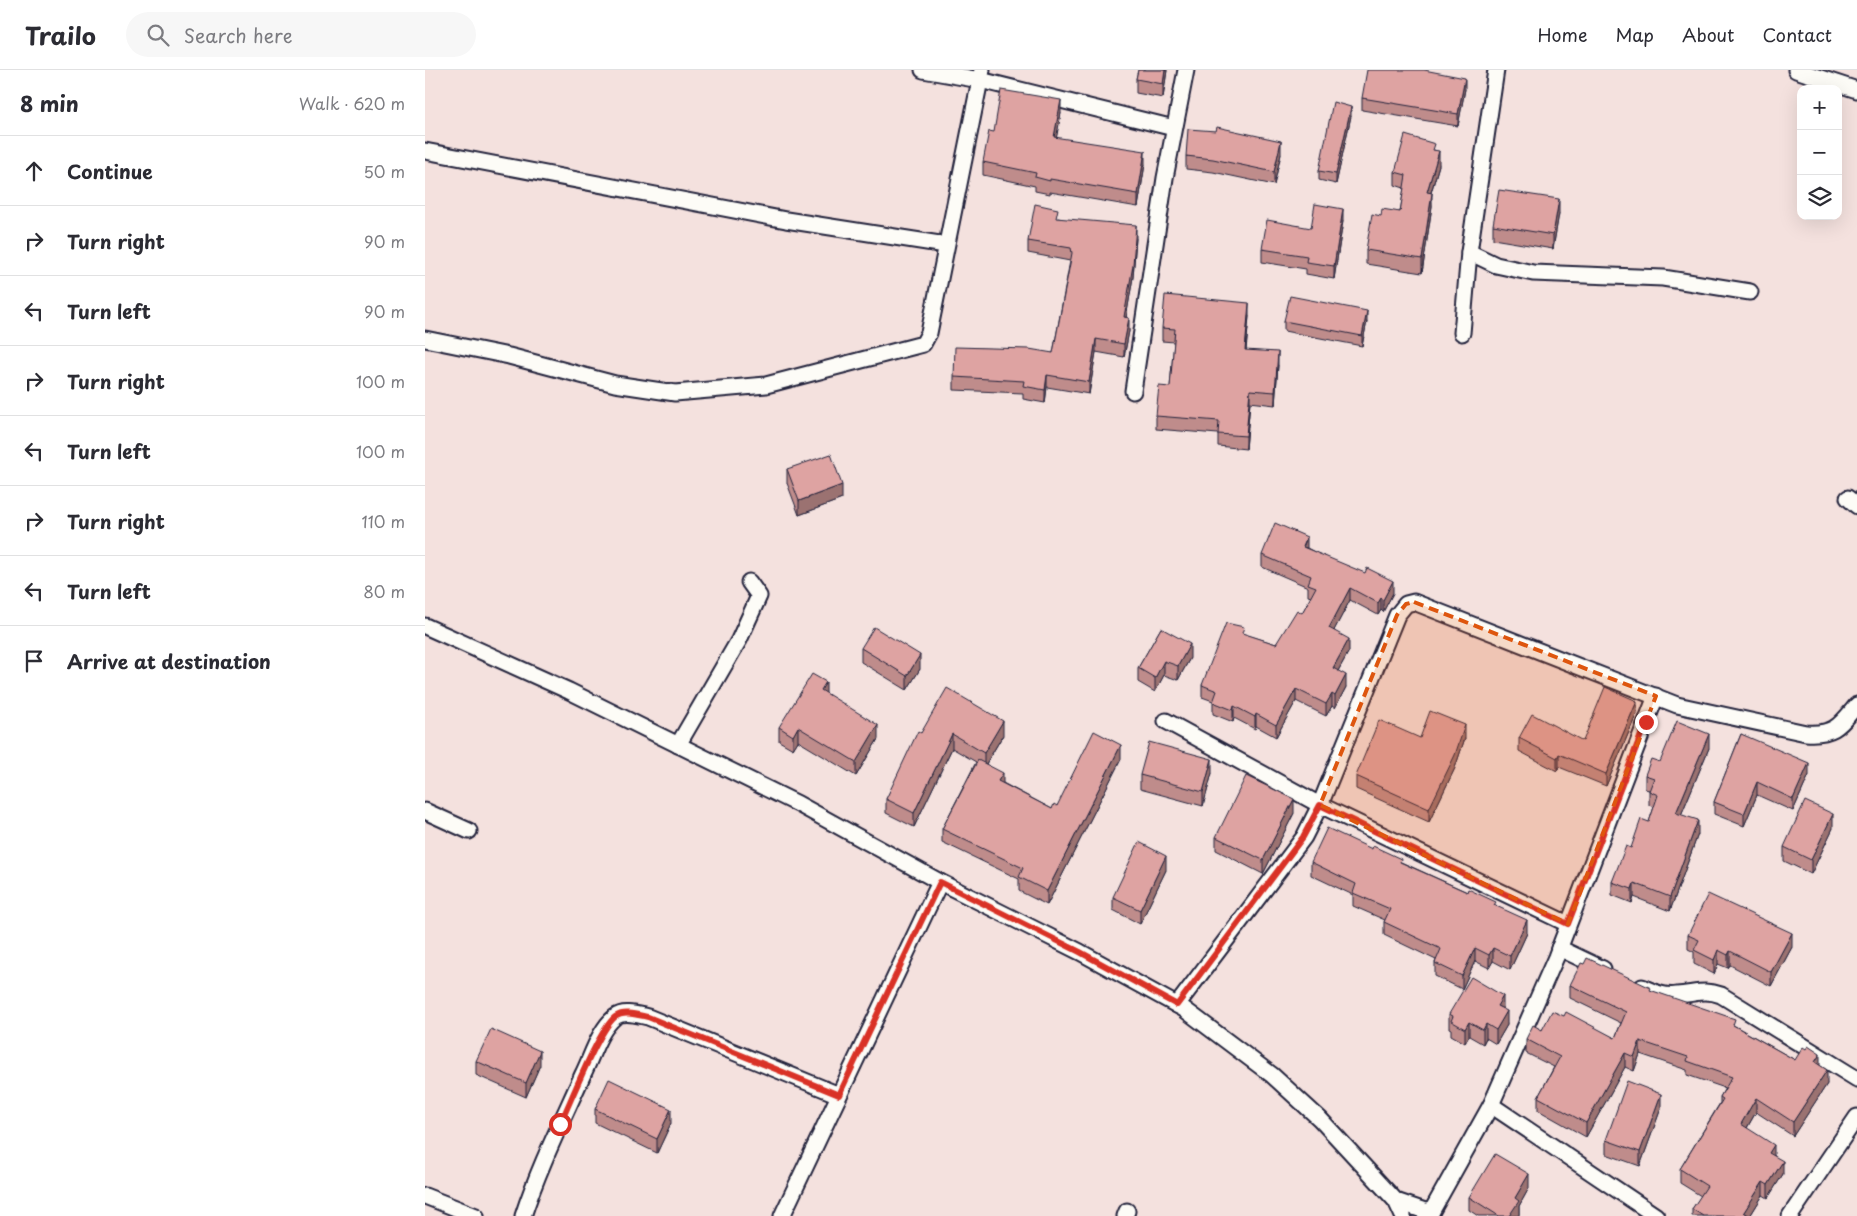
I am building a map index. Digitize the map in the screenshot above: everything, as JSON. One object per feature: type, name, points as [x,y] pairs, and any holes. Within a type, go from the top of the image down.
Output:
[{"type":"street","points":[[923,70],[981,75],[1175,128]]},
{"type":"street","points":[[1133,391],[1165,178],[1186,70]]},
{"type":"street","points":[[1462,333],[1469,252],[1496,70]]},
{"type":"street","points":[[1796,70],[1857,90]]},
{"type":"street","points":[[425,339],[509,356],[615,384],[675,393],[766,385],[923,344],[929,333],[981,75]]},
{"type":"street","points":[[425,151],[786,220],[946,245]]},
{"type":"street","points":[[1469,252],[1496,266],[1533,273],[1663,278],[1750,292]]},
{"type":"street","points":[[678,745],[739,640],[759,596],[749,582]]},
{"type":"street","points":[[1177,1005],[1303,837],[1320,805],[1397,615],[1407,604],[1414,602],[1677,705],[1807,733],[1822,734],[1837,729],[1857,705]]},
{"type":"street","points":[[425,626],[569,691],[798,804],[940,882],[1080,952],[1177,1005],[1272,1075],[1313,1112],[1396,1201],[1403,1216]]},
{"type":"street","points":[[1396,1201],[1430,1215],[1491,1106],[1559,948],[1656,696]]},
{"type":"street","points":[[1166,721],[1320,805],[1568,924]]},
{"type":"street","points":[[425,811],[469,831]]},
{"type":"street","points":[[782,1216],[940,882]]},
{"type":"street","points":[[1559,948],[1656,994],[1676,996],[1709,990],[1721,995],[1857,1079]]},
{"type":"street","points":[[523,1216],[531,1190],[564,1116],[603,1032],[615,1016],[629,1013],[648,1017],[839,1095]]},
{"type":"street","points":[[1491,1106],[1656,1216]]},
{"type":"street","points":[[1789,1216],[1857,1117]]},
{"type":"street","points":[[425,1196],[476,1216]]},
{"type":"highlighted area","points":[[1414,602],[1656,696],[1568,924],[1320,805],[1397,615],[1406,604]]},
{"type":"building","points":[[1138,70],[1165,70],[1163,84],[1136,79]]},
{"type":"building","points":[[1367,70],[1424,70],[1465,78],[1458,114],[1362,98]]},
{"type":"building","points":[[1001,90],[1061,100],[1054,137],[1145,151],[1138,194],[1050,179],[1050,181],[1035,177],[1036,173],[983,162],[989,131],[994,132]]},
{"type":"building","points":[[1333,102],[1351,107],[1336,174],[1319,171]]},
{"type":"building","points":[[1217,127],[1281,141],[1274,172],[1213,159],[1186,156],[1188,129],[1216,131]]},
{"type":"building","points":[[1405,135],[1435,144],[1433,150],[1439,151],[1427,192],[1432,193],[1422,259],[1366,250],[1372,214],[1381,216],[1382,209],[1400,212],[1406,175],[1395,172]]},
{"type":"building","points":[[1499,190],[1559,199],[1553,235],[1493,225]]},
{"type":"building","points":[[1035,204],[1058,209],[1056,218],[1136,225],[1133,265],[1124,317],[1129,318],[1124,344],[1096,339],[1089,382],[1047,375],[1045,390],[1023,386],[1024,381],[954,377],[955,347],[1029,349],[1053,353],[1072,253],[1071,248],[1028,241]]},
{"type":"building","points":[[1315,204],[1343,209],[1334,266],[1306,262],[1307,256],[1262,249],[1267,220],[1311,228]]},
{"type":"building","points":[[1165,295],[1249,303],[1245,350],[1278,352],[1275,392],[1250,390],[1246,436],[1218,434],[1219,421],[1156,416],[1159,386],[1170,387],[1175,329],[1162,328]]},
{"type":"building","points":[[1290,296],[1367,311],[1362,336],[1284,321]]},
{"type":"building","points":[[831,454],[842,485],[799,501],[787,469]]},
{"type":"building","points":[[1275,523],[1307,537],[1303,547],[1365,573],[1367,568],[1393,581],[1383,600],[1381,598],[1378,603],[1350,588],[1329,628],[1349,639],[1333,668],[1346,675],[1335,696],[1332,694],[1326,704],[1296,689],[1276,725],[1256,714],[1255,717],[1234,706],[1233,710],[1213,702],[1217,691],[1202,685],[1226,623],[1244,627],[1242,633],[1276,644],[1297,610],[1302,613],[1316,587],[1308,584],[1311,576],[1262,555]]},
{"type":"building","points":[[874,627],[920,655],[907,676],[861,648]]},
{"type":"building","points":[[1161,628],[1190,644],[1178,666],[1164,661],[1155,678],[1138,668]]},
{"type":"building","points":[[812,674],[826,682],[821,690],[878,725],[856,762],[798,727],[793,736],[779,727]]},
{"type":"building","points":[[1605,687],[1637,701],[1606,774],[1559,754],[1557,758],[1519,738],[1532,714],[1583,741]]},
{"type":"building","points":[[947,688],[1003,721],[984,753],[952,734],[914,813],[886,799],[918,731],[921,733]]},
{"type":"building","points":[[1430,711],[1465,725],[1455,755],[1429,809],[1356,776],[1379,720],[1420,738]]},
{"type":"building","points":[[1677,721],[1709,734],[1676,813],[1698,820],[1670,897],[1634,883],[1632,889],[1612,882],[1626,846],[1631,848],[1641,819],[1649,822],[1658,795],[1649,791],[1654,778],[1645,775],[1651,759],[1660,762]]},
{"type":"building","points":[[1094,731],[1121,745],[1047,891],[1019,877],[1023,868],[942,829],[978,760],[1003,773],[998,781],[1052,809],[1054,804],[1057,806]]},
{"type":"building","points":[[1741,734],[1809,763],[1793,799],[1757,782],[1744,814],[1714,802]]},
{"type":"building","points":[[1149,742],[1212,759],[1203,792],[1140,775]]},
{"type":"building","points":[[1246,776],[1294,799],[1263,860],[1216,837]]},
{"type":"building","points":[[1805,801],[1833,814],[1811,860],[1784,847]]},
{"type":"building","points":[[1327,828],[1372,849],[1373,846],[1401,859],[1400,862],[1467,892],[1468,889],[1496,902],[1494,905],[1527,920],[1510,956],[1493,948],[1489,955],[1475,948],[1462,976],[1435,963],[1441,949],[1384,922],[1390,909],[1353,893],[1356,884],[1311,862]]},
{"type":"building","points":[[1139,842],[1166,856],[1140,910],[1113,897]]},
{"type":"building","points":[[1708,894],[1792,933],[1771,972],[1730,951],[1728,955],[1718,950],[1714,960],[1694,950],[1699,940],[1688,935]]},
{"type":"building","points":[[1587,958],[1651,988],[1650,990],[1735,1019],[1733,1025],[1795,1060],[1803,1047],[1806,1049],[1808,1046],[1820,1054],[1815,1062],[1827,1070],[1793,1122],[1756,1098],[1741,1124],[1774,1145],[1769,1153],[1783,1161],[1768,1185],[1763,1182],[1744,1212],[1749,1216],[1703,1216],[1692,1209],[1707,1186],[1680,1169],[1723,1099],[1720,1097],[1732,1077],[1687,1061],[1688,1057],[1640,1041],[1634,1057],[1625,1053],[1586,1123],[1538,1097],[1560,1057],[1526,1039],[1533,1025],[1542,1030],[1552,1011],[1564,1016],[1566,1012],[1615,1038],[1626,1012],[1570,985],[1581,963],[1584,964]]},
{"type":"building","points":[[1471,977],[1503,996],[1497,1006],[1507,1011],[1496,1030],[1486,1024],[1483,1030],[1469,1022],[1465,1029],[1451,1021],[1453,1016],[1449,1014]]},
{"type":"building","points":[[491,1029],[540,1051],[526,1083],[476,1061]]},
{"type":"building","points":[[609,1079],[671,1109],[657,1139],[595,1109]]},
{"type":"building","points":[[1627,1081],[1661,1094],[1640,1152],[1606,1140]]},
{"type":"building","points":[[1495,1154],[1529,1174],[1515,1198],[1519,1201],[1509,1216],[1499,1216],[1469,1197]]},
{"type":"route","points":[[560,1124],[603,1032],[615,1016],[629,1013],[648,1017],[839,1095],[940,882],[1080,952],[1177,1005],[1303,837],[1320,805],[1568,924],[1646,722]]}]
